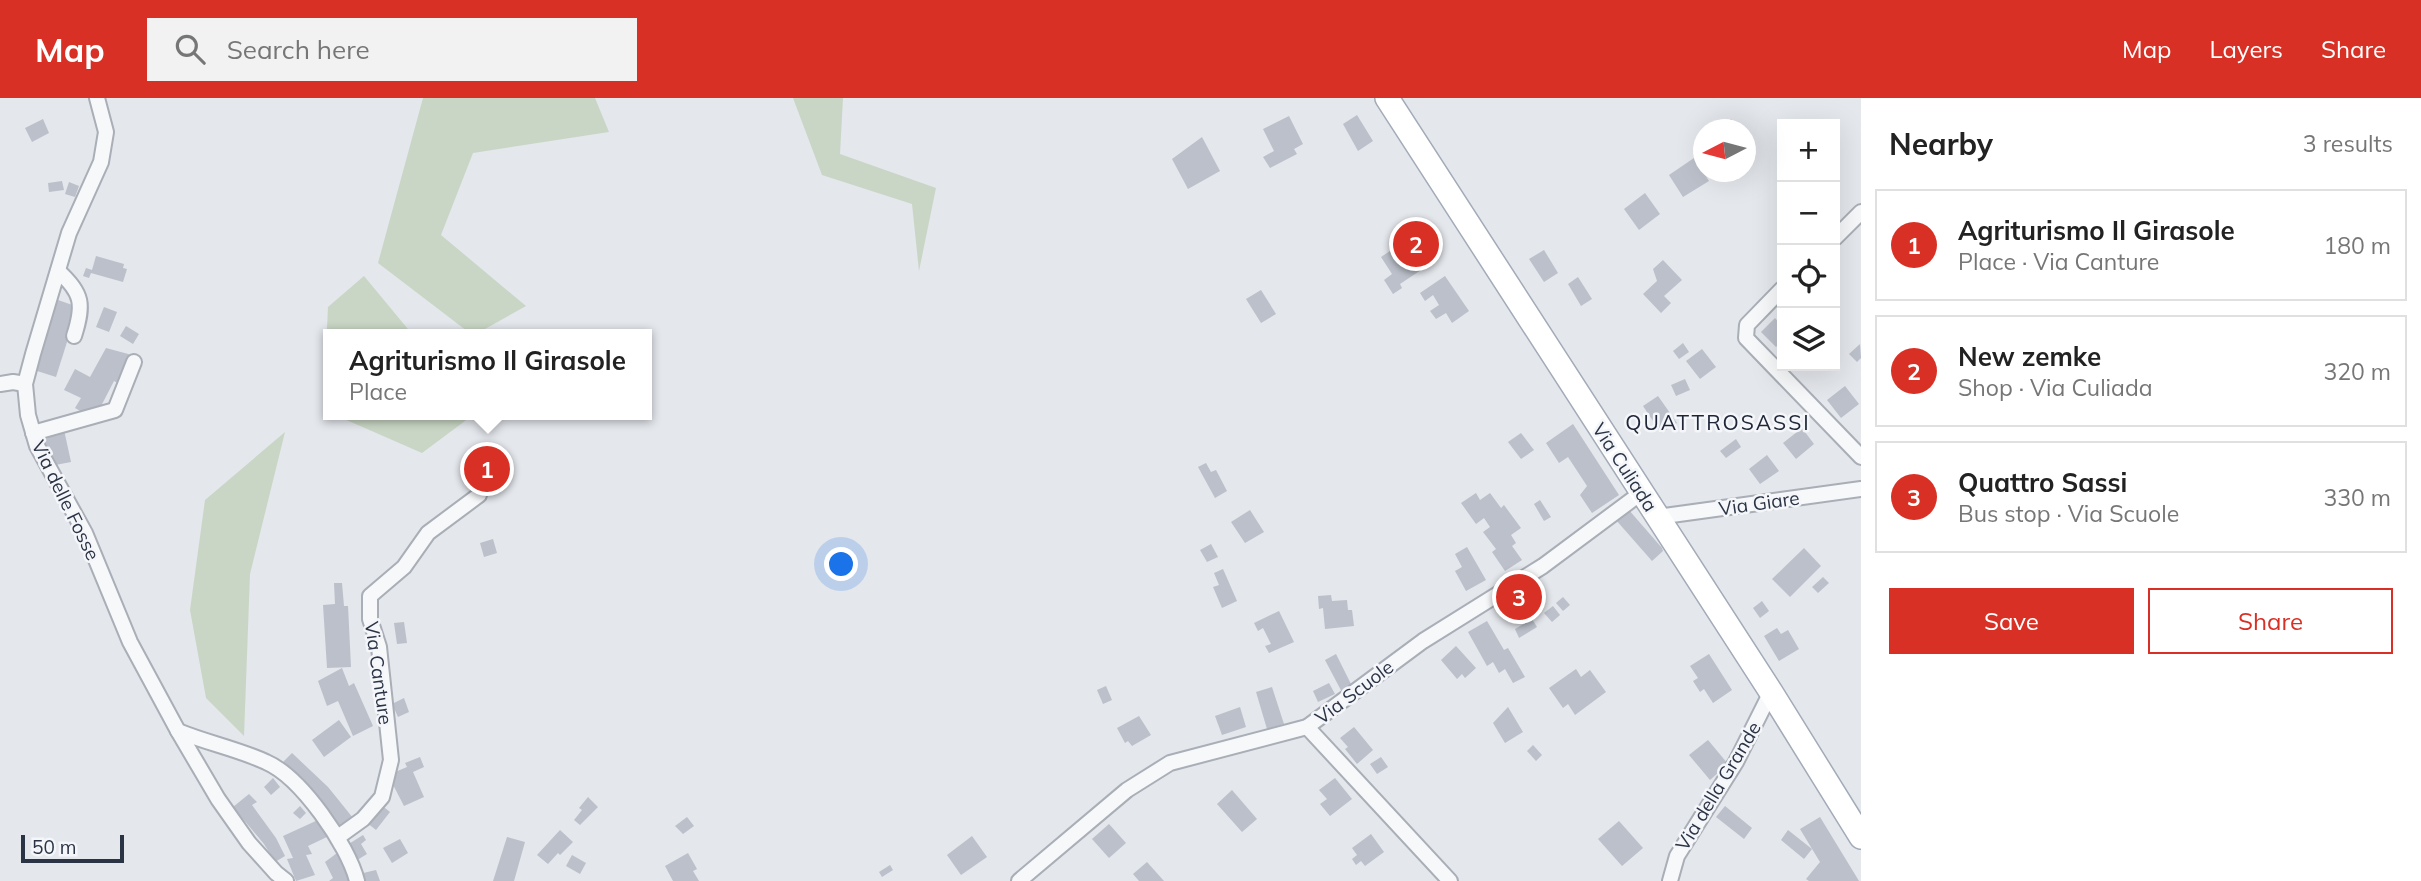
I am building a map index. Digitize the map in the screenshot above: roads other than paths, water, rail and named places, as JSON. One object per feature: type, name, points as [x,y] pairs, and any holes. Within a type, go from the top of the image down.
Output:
[{"type":"main road","name":"Via Culiada","points":[[1388,98],[1861,836]]},
{"type":"street","name":"Via delle Fosse","points":[[97,98],[106,132],[102,163],[69,233],[25,384],[28,415],[37,446],[85,533],[130,642],[178,731]]},
{"type":"street","points":[[1840,233],[1861,212]]},
{"type":"street","points":[[58,271],[74,285],[79,299],[82,312],[74,336]]},
{"type":"street","points":[[1777,294],[1747,326],[1746,338],[1861,457]]},
{"type":"street","points":[[33,433],[115,410],[134,362]]},
{"type":"street","points":[[0,384],[25,384]]},
{"type":"street","name":"Via Giare","points":[[1657,517],[1861,489]]},
{"type":"street","name":"Via Scuole","points":[[1019,881],[1127,790],[1170,763],[1307,727],[1423,640],[1544,566],[1641,493]]},
{"type":"street","name":"Via Canture","points":[[338,837],[363,819],[382,797],[391,760],[379,647],[370,619],[370,596],[404,567],[428,533],[479,495]]},
{"type":"street","name":"Via della Grande","points":[[1670,881],[1676,856],[1736,762],[1771,692]]},
{"type":"street","points":[[1307,727],[1450,881]]},
{"type":"street","points":[[178,731],[205,743],[268,762],[288,778],[311,801],[338,837],[357,881]]},
{"type":"street","points":[[178,731],[218,799],[249,843],[286,881]]},
{"type":"place","name":"New zemke","points":[[1416,244]]},
{"type":"place","name":"Agriturismo Il Girasole","points":[[487,469]]},
{"type":"place","name":"Quattro Sassi","points":[[1519,597]]},
{"type":"district","name":"QUATTROSASSI","points":[[1718,422]]}]
